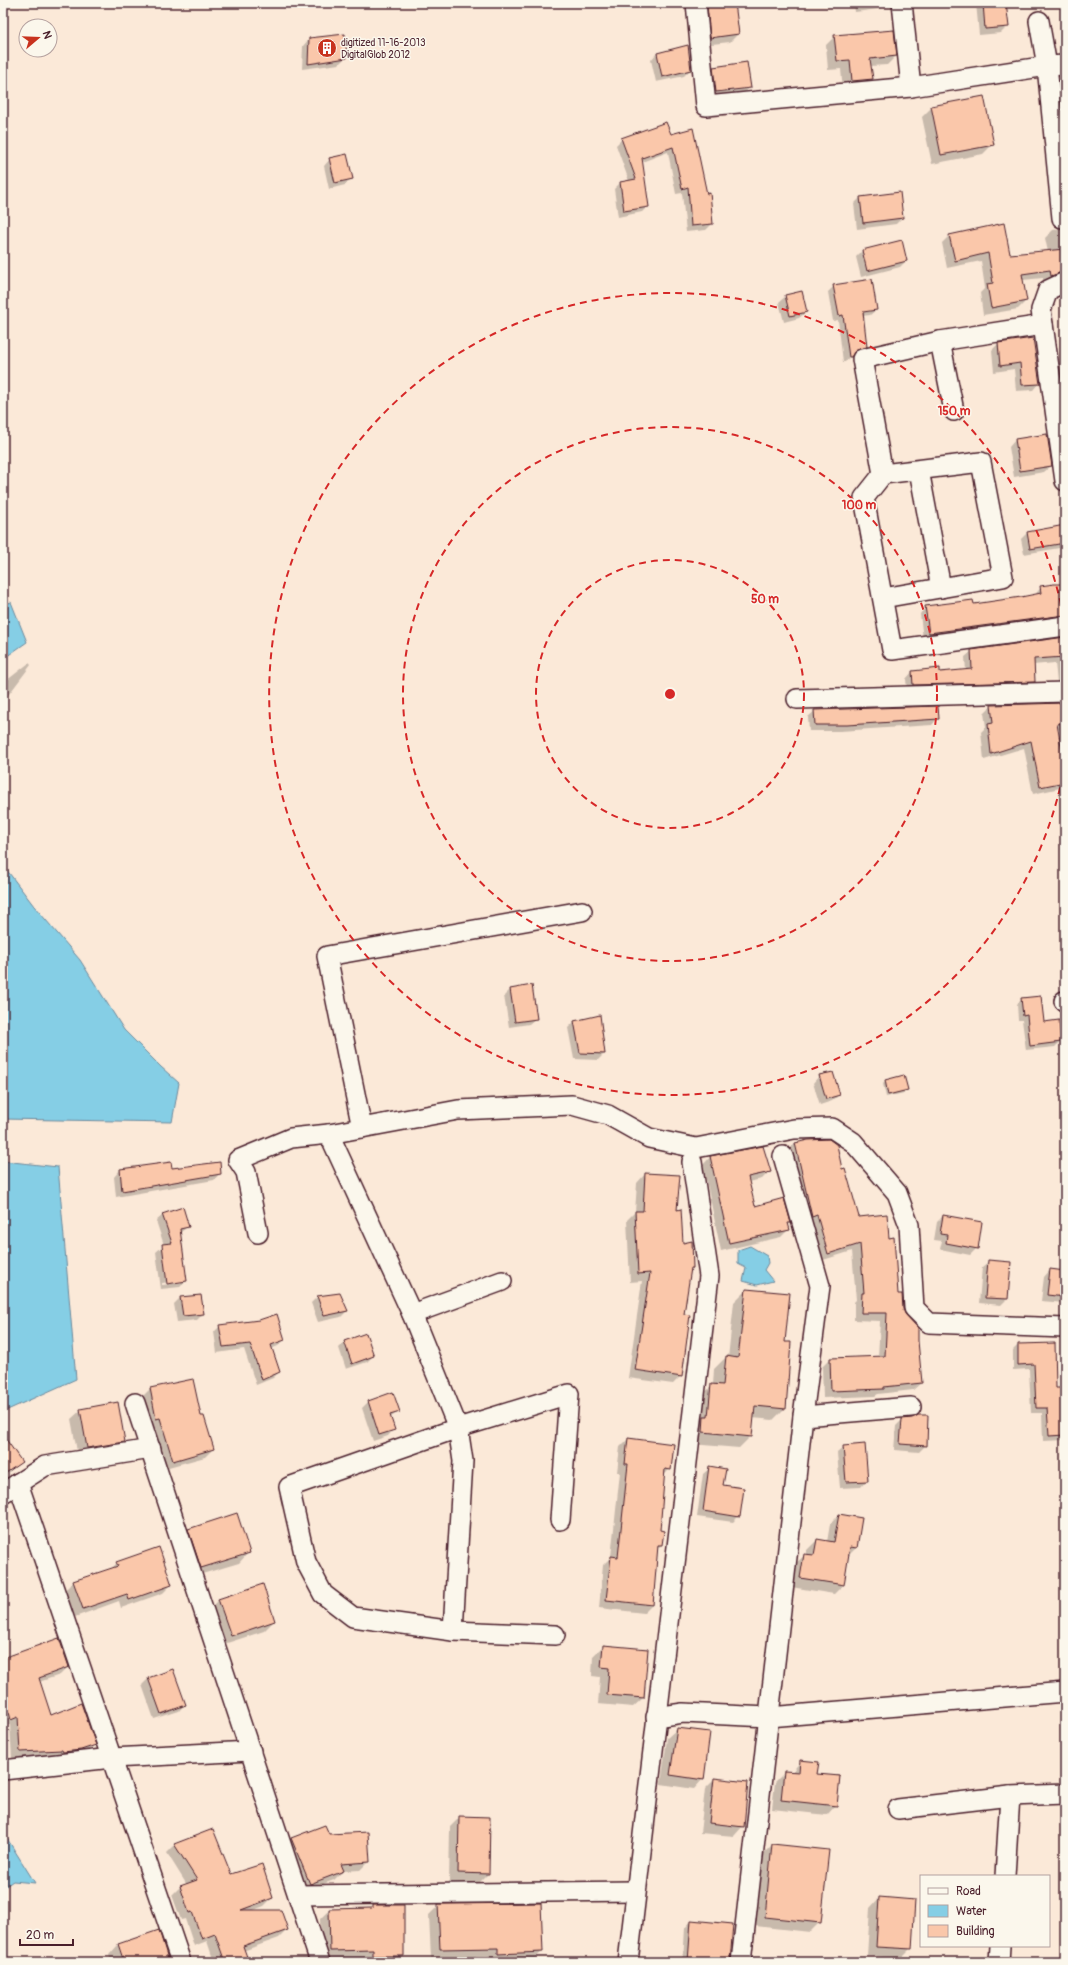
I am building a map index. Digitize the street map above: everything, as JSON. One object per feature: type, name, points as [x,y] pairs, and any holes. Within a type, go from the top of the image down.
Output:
[{"type":"street","points":[[696,3],[706,106],[911,87],[1056,65]]},
{"type":"street","points":[[902,3],[911,87]]},
{"type":"street","points":[[1039,21],[1056,65],[1062,218]]},
{"type":"street","points":[[1065,282],[1048,290],[1041,310],[1043,325],[1058,387],[1065,482]]},
{"type":"street","points":[[883,474],[862,359],[940,341],[1043,325]]},
{"type":"street","points":[[940,341],[954,411]]},
{"type":"street","points":[[883,598],[1003,577],[981,462],[883,474],[864,498],[892,650],[1065,626]]},
{"type":"street","points":[[919,470],[941,588]]},
{"type":"street","points":[[797,699],[1065,692]]},
{"type":"street","points":[[362,1128],[327,956],[582,911]]},
{"type":"street","points":[[258,1233],[246,1172],[238,1160],[291,1138],[329,1134],[458,1110],[572,1105],[608,1115],[650,1138],[696,1148],[794,1129],[832,1128],[853,1142],[897,1193],[909,1225],[914,1308],[929,1323],[1065,1328]]},
{"type":"street","points":[[329,1134],[412,1314],[458,1428],[463,1460],[452,1631]]},
{"type":"street","points":[[741,1962],[802,1416],[820,1286],[783,1156]]},
{"type":"street","points":[[628,1962],[635,1891],[709,1276],[692,1162]]},
{"type":"street","points":[[412,1314],[502,1281]]},
{"type":"street","points":[[555,1635],[452,1631],[353,1617],[323,1594],[306,1562],[289,1487],[458,1428],[569,1394],[560,1520]]},
{"type":"street","points":[[135,1404],[320,1962]]},
{"type":"street","points":[[802,1416],[911,1408]]},
{"type":"street","points":[[150,1449],[45,1466],[10,1488],[112,1758],[181,1962]]},
{"type":"street","points":[[656,1718],[683,1713],[769,1718],[1065,1692]]},
{"type":"street","points":[[3,1770],[112,1758],[251,1751]]},
{"type":"street","points":[[898,1809],[1010,1796],[1065,1794]]},
{"type":"street","points":[[1005,1875],[1010,1796]]},
{"type":"street","points":[[298,1895],[635,1891]]},
{"type":"street","points":[[999,1962],[1000,1947]]},
{"type":"water","points":[[11,602],[27,642],[3,659],[3,605]]},
{"type":"water","points":[[3,865],[34,906],[80,960],[124,1030],[179,1083],[172,1122],[3,1119]]},
{"type":"water","points":[[3,1161],[58,1167],[76,1379],[3,1412]]},
{"type":"water","points":[[750,1246],[767,1256],[768,1263],[764,1270],[773,1281],[757,1285],[743,1281],[746,1268],[738,1264],[738,1250]]},
{"type":"water","points":[[3,1832],[35,1883],[13,1881],[3,1888]]},
{"type":"building","points":[[735,3],[739,34],[710,38],[707,5]]},
{"type":"building","points":[[983,3],[1006,3],[1009,27],[985,29]]},
{"type":"building","points":[[894,30],[897,56],[870,59],[873,79],[852,81],[850,60],[837,61],[834,35]]},
{"type":"building","name":"digitized 11-16-2013 DigitalGlob 2012","points":[[345,34],[347,58],[308,64],[309,38]]},
{"type":"building","points":[[688,45],[691,70],[662,77],[657,53]]},
{"type":"building","points":[[747,62],[751,88],[716,92],[713,67]]},
{"type":"building","points":[[984,96],[994,145],[941,155],[931,106]]},
{"type":"building","points":[[666,122],[671,134],[693,128],[707,194],[710,193],[713,224],[691,226],[688,187],[682,189],[673,147],[642,158],[649,207],[624,211],[620,182],[636,179],[621,138]]},
{"type":"building","points":[[347,154],[353,179],[335,183],[329,158]]},
{"type":"building","points":[[900,192],[903,218],[863,223],[860,197]]},
{"type":"building","points":[[1004,223],[1010,254],[1065,249],[1065,271],[1051,276],[1050,270],[1022,274],[1027,301],[991,308],[987,284],[993,283],[988,253],[955,261],[949,235]]},
{"type":"building","points":[[902,240],[907,261],[867,271],[862,250]]},
{"type":"building","points":[[872,279],[877,310],[863,312],[867,347],[855,351],[851,357],[849,357],[843,315],[839,316],[833,285]]},
{"type":"building","points":[[802,291],[807,312],[790,316],[785,295]]},
{"type":"building","points":[[1033,338],[1040,384],[1022,385],[1020,363],[1000,366],[998,343]]},
{"type":"building","points":[[1047,434],[1052,466],[1020,471],[1015,439]]},
{"type":"building","points":[[1065,525],[1065,543],[1030,549],[1027,532]]},
{"type":"building","points":[[1065,584],[1065,615],[929,633],[925,606],[973,600],[974,604],[1021,597],[1041,593],[1040,586]]},
{"type":"building","points":[[1065,637],[1065,657],[1034,659],[1035,682],[913,685],[912,671],[940,668],[940,672],[972,669],[971,650]]},
{"type":"building","points":[[1065,703],[1065,723],[1057,724],[1065,768],[1065,782],[1040,787],[1031,741],[991,754],[988,724],[993,723],[991,705]]},
{"type":"building","points":[[938,706],[939,719],[847,725],[815,725],[814,710]]},
{"type":"building","points":[[532,985],[537,1019],[515,1022],[510,989]]},
{"type":"building","points":[[1041,996],[1044,1022],[1059,1020],[1061,1042],[1030,1046],[1027,1015],[1023,1016],[1021,998]]},
{"type":"building","points":[[600,1015],[605,1054],[580,1053],[574,1021]]},
{"type":"building","points":[[833,1072],[840,1095],[826,1099],[819,1075]]},
{"type":"building","points":[[904,1075],[908,1090],[888,1095],[885,1080]]},
{"type":"building","points":[[829,1139],[837,1145],[842,1169],[845,1168],[859,1217],[887,1214],[889,1238],[894,1237],[898,1294],[902,1294],[903,1309],[906,1315],[918,1328],[922,1383],[884,1387],[884,1389],[831,1391],[830,1358],[885,1356],[887,1313],[861,1313],[862,1293],[864,1293],[860,1244],[828,1254],[817,1215],[812,1217],[795,1143],[808,1140]]},
{"type":"building","points":[[763,1146],[771,1172],[748,1177],[755,1206],[784,1198],[791,1223],[788,1223],[790,1230],[729,1243],[710,1156]]},
{"type":"building","points":[[171,1162],[172,1168],[220,1162],[221,1174],[122,1191],[120,1169]]},
{"type":"building","points":[[645,1173],[680,1175],[677,1210],[681,1209],[683,1243],[692,1241],[693,1268],[691,1268],[684,1314],[690,1315],[682,1377],[635,1370],[650,1273],[638,1274],[635,1211],[643,1211]]},
{"type":"building","points":[[183,1207],[189,1227],[180,1229],[187,1281],[167,1284],[162,1244],[172,1243],[162,1214]]},
{"type":"building","points":[[943,1215],[982,1222],[978,1249],[946,1243],[947,1235],[940,1234]]},
{"type":"building","points":[[988,1260],[1011,1262],[1008,1299],[985,1298]]},
{"type":"building","points":[[1050,1269],[1065,1271],[1065,1297],[1047,1295]]},
{"type":"building","points":[[746,1289],[790,1293],[785,1342],[791,1342],[786,1409],[755,1406],[752,1437],[703,1432],[704,1417],[708,1417],[711,1384],[723,1385],[726,1356],[738,1358]]},
{"type":"building","points":[[340,1293],[348,1311],[324,1316],[317,1296]]},
{"type":"building","points":[[201,1295],[204,1314],[183,1316],[180,1297]]},
{"type":"building","points":[[277,1314],[285,1340],[271,1345],[280,1372],[262,1380],[250,1344],[223,1347],[219,1325],[259,1320]]},
{"type":"building","points":[[366,1333],[374,1356],[352,1364],[344,1341]]},
{"type":"building","points":[[1055,1343],[1056,1388],[1065,1388],[1065,1435],[1049,1436],[1047,1408],[1036,1408],[1034,1364],[1018,1365],[1018,1344]]},
{"type":"building","points":[[193,1379],[201,1416],[204,1416],[214,1449],[173,1461],[160,1418],[156,1419],[150,1388]]},
{"type":"building","points":[[393,1392],[400,1412],[390,1415],[395,1430],[379,1435],[368,1401]]},
{"type":"building","points":[[118,1402],[125,1442],[87,1448],[80,1409]]},
{"type":"building","points":[[918,1415],[928,1415],[927,1446],[900,1444],[902,1419],[912,1418]]},
{"type":"building","points":[[3,1435],[22,1462],[3,1475]]},
{"type":"building","points":[[628,1438],[674,1444],[671,1470],[665,1469],[660,1530],[664,1531],[662,1545],[658,1545],[653,1605],[606,1600],[611,1556],[618,1557],[628,1464],[625,1464]]},
{"type":"building","points":[[865,1444],[868,1481],[846,1482],[843,1446]]},
{"type":"building","points":[[709,1466],[726,1469],[723,1485],[744,1488],[740,1517],[703,1511]]},
{"type":"building","points":[[237,1513],[250,1553],[201,1568],[188,1529]]},
{"type":"building","points":[[839,1514],[862,1518],[857,1548],[850,1547],[844,1585],[800,1578],[804,1554],[814,1555],[817,1539],[834,1542]]},
{"type":"building","points":[[159,1547],[172,1585],[129,1600],[127,1594],[83,1609],[73,1581],[118,1566],[116,1562]]},
{"type":"building","points":[[263,1584],[275,1621],[231,1636],[218,1599]]},
{"type":"building","points":[[59,1638],[69,1667],[39,1678],[51,1715],[81,1703],[96,1745],[81,1750],[63,1752],[62,1750],[20,1752],[18,1717],[11,1720],[9,1712],[3,1714],[3,1658]]},
{"type":"building","points":[[603,1645],[648,1649],[644,1698],[607,1695],[609,1668],[601,1667]]},
{"type":"building","points":[[173,1669],[186,1705],[161,1714],[148,1678]]},
{"type":"building","points":[[677,1728],[710,1732],[704,1780],[670,1775]]},
{"type":"building","points":[[800,1760],[819,1762],[817,1774],[840,1776],[837,1806],[781,1800],[784,1771],[799,1772]]},
{"type":"building","points":[[714,1778],[748,1782],[744,1827],[709,1823]]},
{"type":"building","points":[[459,1816],[490,1817],[489,1874],[458,1873]]},
{"type":"building","points":[[325,1825],[329,1834],[368,1832],[370,1862],[341,1864],[344,1871],[310,1884],[291,1838]]},
{"type":"building","points":[[213,1829],[231,1874],[262,1864],[273,1898],[241,1910],[281,1910],[288,1930],[243,1946],[247,1957],[233,1962],[225,1962],[215,1934],[202,1939],[192,1912],[189,1913],[180,1886],[197,1880],[174,1844]]},
{"type":"building","points":[[772,1844],[829,1850],[821,1923],[765,1917]]},
{"type":"building","points":[[879,1897],[915,1900],[912,1949],[876,1947]]},
{"type":"building","points":[[541,1903],[543,1952],[498,1954],[498,1948],[440,1949],[438,1904]]},
{"type":"building","points":[[372,1905],[404,1905],[404,1956],[373,1956],[373,1950],[330,1951],[329,1909],[372,1908]]},
{"type":"building","points":[[691,1920],[733,1924],[730,1962],[688,1962]]},
{"type":"building","points":[[159,1930],[169,1962],[124,1962],[118,1944]]},
{"type":"place","name":"digitized 11-16-2013 DigitalGlob 2012","points":[[327,48]]}]
